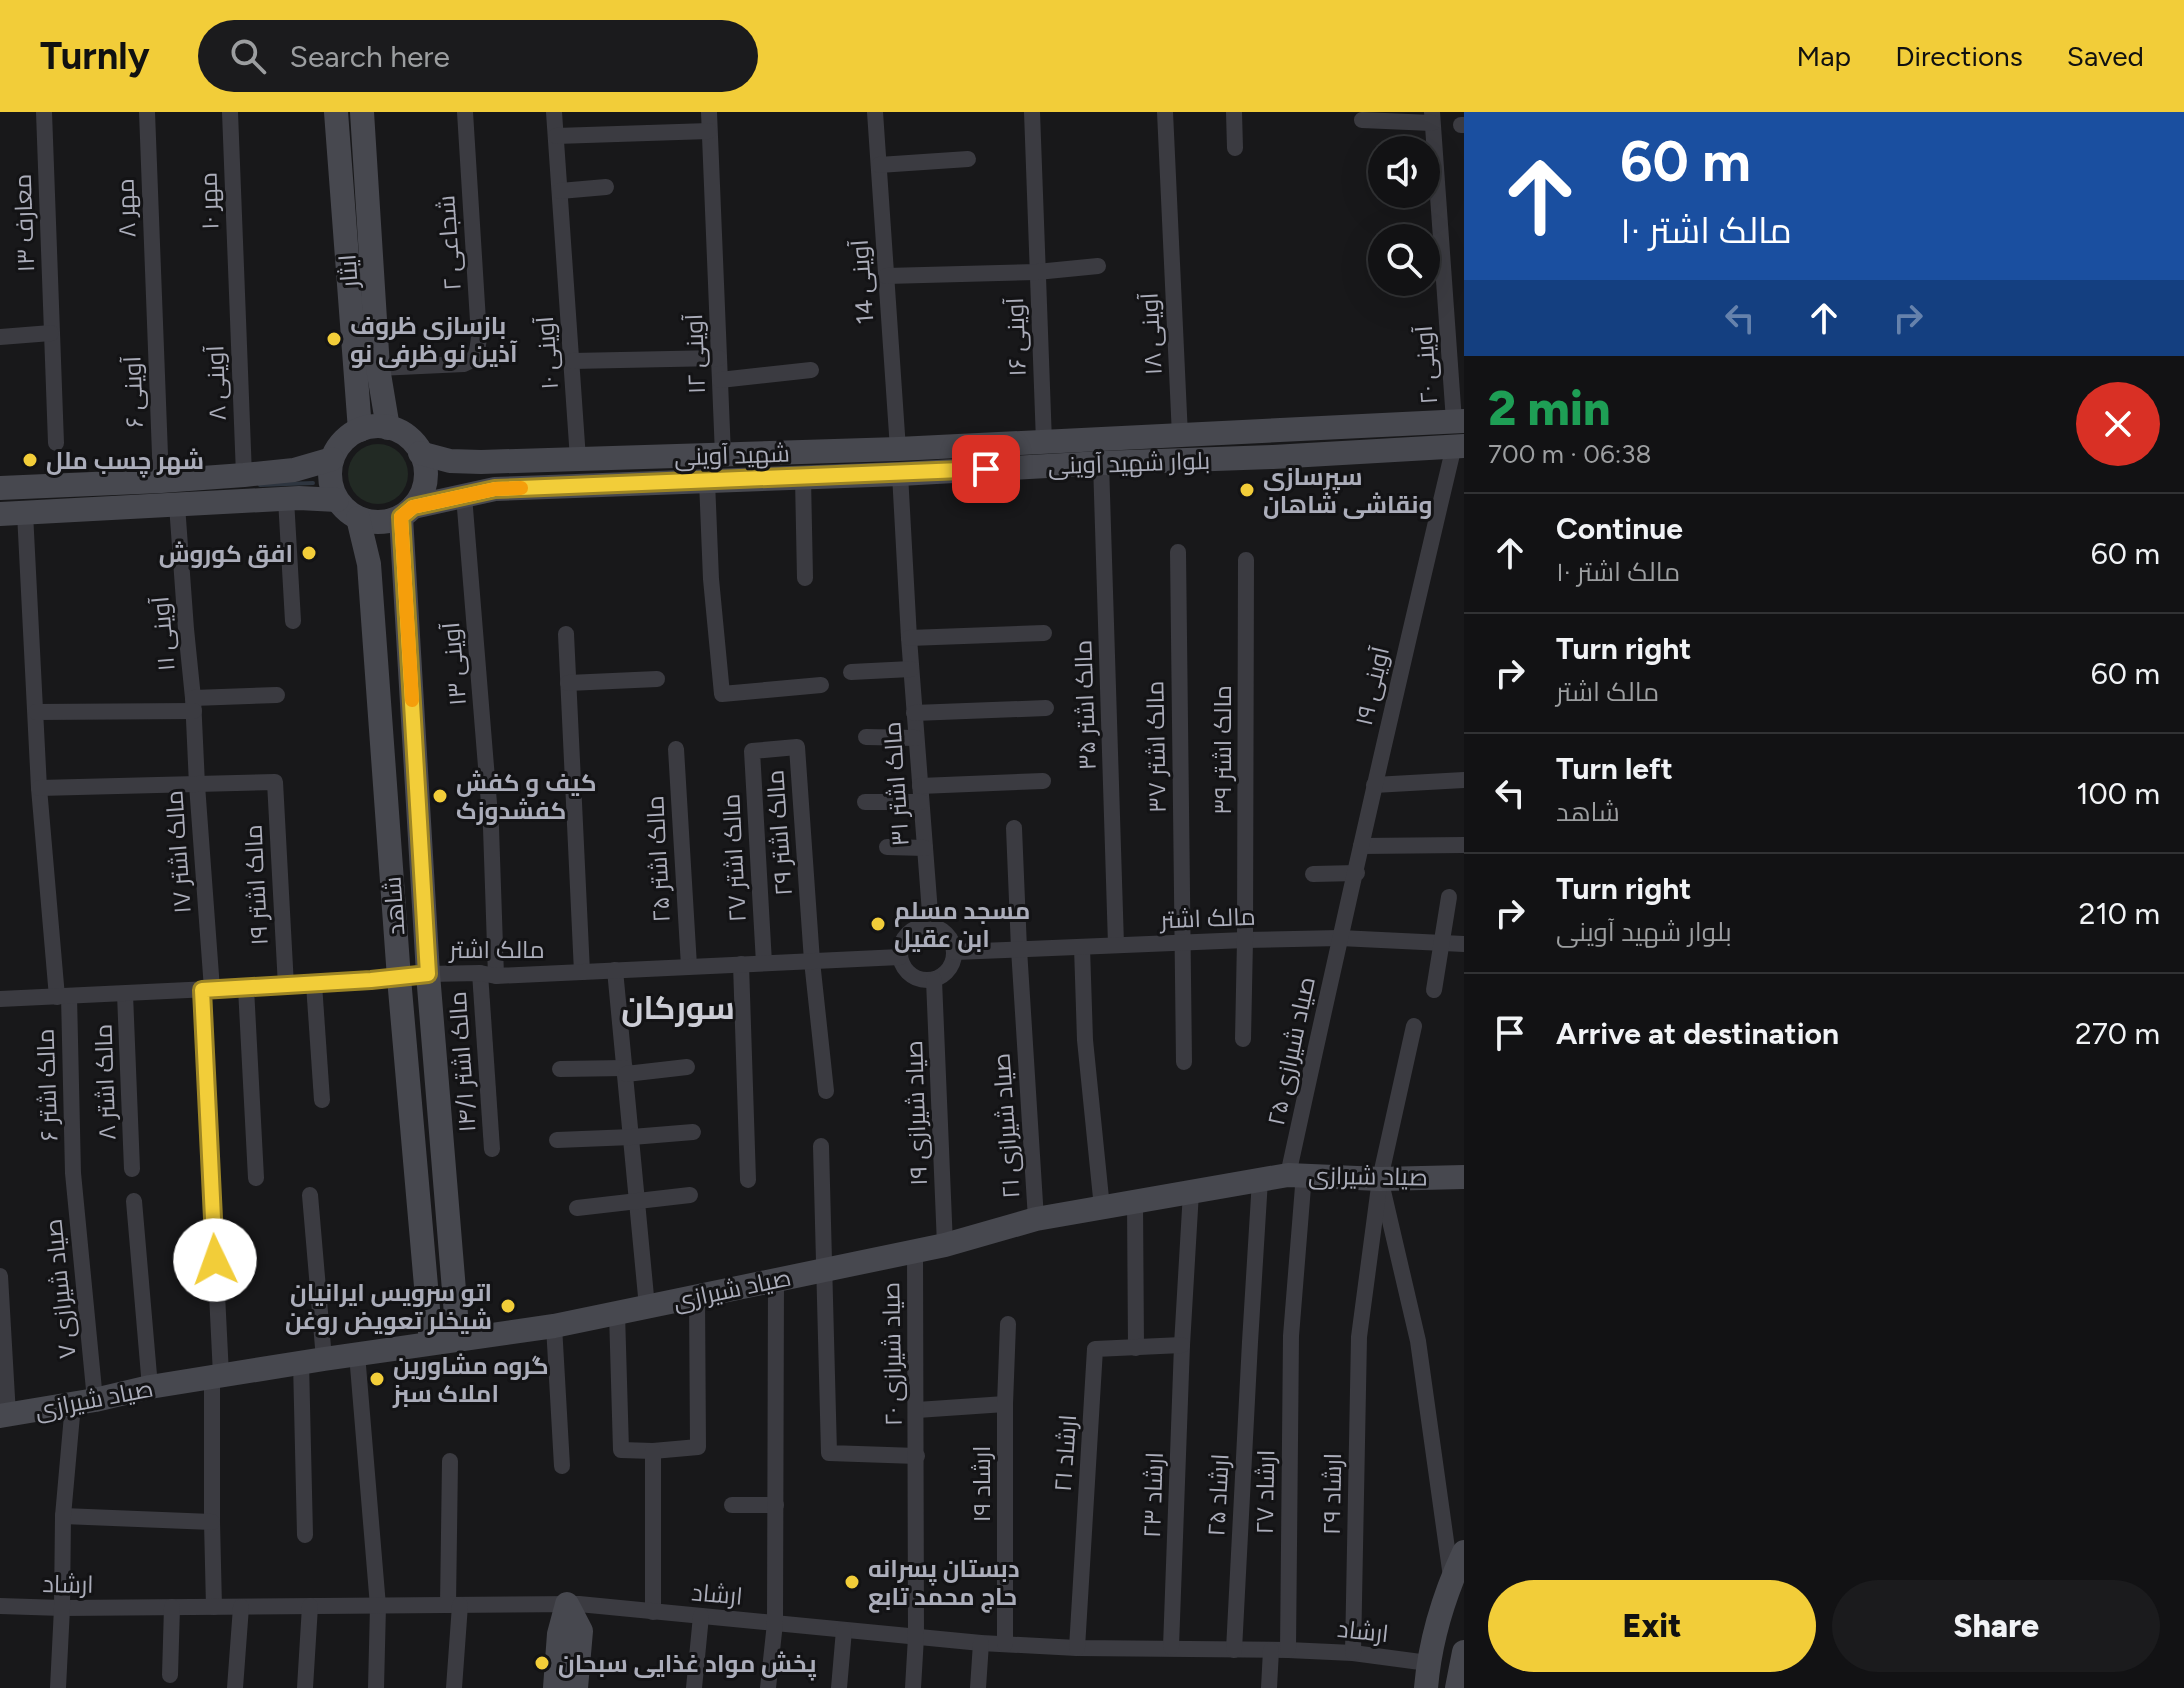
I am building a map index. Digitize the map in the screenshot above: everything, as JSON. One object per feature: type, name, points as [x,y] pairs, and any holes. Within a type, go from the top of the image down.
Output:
[{"type":"street","name":"معارف ۱۳","points":[[44,112],[56,443]]},
{"type":"street","name":"مهر ۸","points":[[147,112],[154,301]]},
{"type":"street","name":"مهر ۱۰","points":[[230,112],[237,289]]},
{"type":"street","name":"ایثار","points":[[336,112],[360,430]]},
{"type":"street","name":"ایثار","points":[[362,112],[378,368],[388,428]]},
{"type":"street","name":"شجاعی ۲","points":[[378,368],[464,364],[473,360],[477,353],[479,337],[465,112]]},
{"type":"street","name":"۱۰ آوینی","points":[[554,112],[578,459]]},
{"type":"street","name":"۱۲ آوینی","points":[[709,112],[723,455]]},
{"type":"street","name":"آوینی 14","points":[[875,112],[898,449]]},
{"type":"street","name":"۱۶ آوینی","points":[[1032,112],[1044,442]]},
{"type":"street","name":"۱۸ آوینی","points":[[1165,112],[1180,436]]},
{"type":"street","points":[[1234,112],[1235,148]]},
{"type":"street","points":[[1362,120],[1432,116]]},
{"type":"street","name":"آوینی ۲۰","points":[[1432,116],[1459,421]]},
{"type":"street","points":[[556,136],[709,131]]},
{"type":"street","points":[[879,165],[968,159]]},
{"type":"street","points":[[560,191],[606,187]]},
{"type":"street","points":[[886,276],[1037,272],[1098,266]]},
{"type":"street","name":"۸ آوینی","points":[[237,289],[244,475]]},
{"type":"street","name":"۶ آوینی","points":[[154,301],[161,481]]},
{"type":"street","points":[[0,337],[51,333]]},
{"type":"street","points":[[572,361],[719,358]]},
{"type":"street","points":[[720,380],[811,370]]},
{"type":"street","name":"بلوار شهید آوینی","points":[[1044,442],[1459,421]]},
{"type":"street","points":[[370,427],[388,428],[412,441],[420,453],[425,467],[421,495],[407,512],[380,522],[358,518],[346,511],[331,487],[332,459],[349,436],[370,427]]},
{"type":"street","name":"شهید آوینی","points":[[420,453],[450,461],[578,459],[1044,442]]},
{"type":"street","name":"بلوار شهید آوینی","points":[[407,512],[495,489],[900,474],[1459,446]]},
{"type":"street","name":"آوینی ۱۹","points":[[1340,938],[1357,873],[1374,785],[1459,446]]},
{"type":"street","points":[[0,488],[244,475],[294,470],[332,459]]},
{"type":"street","name":"مالک اشتر ۳۵","points":[[1101,463],[1116,945]]},
{"type":"street","name":"مالک اشتر ۳۱","points":[[900,474],[931,926]]},
{"type":"street","points":[[803,478],[805,578]]},
{"type":"street","points":[[707,481],[711,579],[722,694],[821,685]]},
{"type":"street","name":"آوینی ۱۳","points":[[464,496],[491,828],[488,974]]},
{"type":"street","points":[[0,514],[286,499],[337,500]]},
{"type":"street","points":[[286,499],[293,621]]},
{"type":"street","name":"۱۱ آوینی","points":[[177,505],[194,704]]},
{"type":"street","name":"شاهد","points":[[407,512],[428,974],[458,1339]]},
{"type":"street","name":"مالک اشتر ۶","points":[[25,513],[39,788],[63,996],[73,1173]]},
{"type":"street","name":"شاهد","points":[[358,518],[369,564],[399,978],[431,1343]]},
{"type":"street","name":"مالک اشتر ۳۷","points":[[1178,552],[1184,1062]]},
{"type":"street","name":"مالک اشتر ۳۹","points":[[1243,1039],[1246,560]]},
{"type":"street","points":[[909,638],[1044,633]]},
{"type":"street","points":[[566,634],[582,972]]},
{"type":"street","points":[[851,672],[911,669]]},
{"type":"street","points":[[568,683],[657,679]]},
{"type":"street","points":[[36,712],[194,704],[277,695]]},
{"type":"street","name":"مالک اشتر ۱۷","points":[[194,704],[207,990],[207,1116],[217,1376],[212,1522],[214,1607]]},
{"type":"street","points":[[914,713],[1046,708]]},
{"type":"street","points":[[866,737],[916,738]]},
{"type":"street","name":"مالک اشتر ۲۹","points":[[752,751],[797,747],[812,961]]},
{"type":"street","name":"مالک اشتر ۲۵","points":[[676,749],[689,966]]},
{"type":"street","name":"مالک اشتر ۲۷","points":[[752,751],[764,963]]},
{"type":"street","points":[[1374,785],[1464,780]]},
{"type":"street","points":[[865,802],[1043,781]]},
{"type":"street","name":"مالک اشتر ۱۹","points":[[197,785],[275,782],[286,986]]},
{"type":"street","points":[[39,788],[197,785]]},
{"type":"street","name":"صیاد شیرازی ۲۱","points":[[1014,828],[1036,1219]]},
{"type":"street","points":[[1361,846],[1464,845]]},
{"type":"street","points":[[887,847],[925,848]]},
{"type":"street","points":[[1313,874],[1357,873]]},
{"type":"street","points":[[1434,990],[1449,897]]},
{"type":"street","points":[[922,926],[945,932],[955,952],[949,969],[934,980],[916,978],[908,973],[900,957],[903,940],[908,933],[922,926]]},
{"type":"street","name":"مالک اشتر","points":[[955,952],[1340,938],[1464,944]]},
{"type":"street","name":"صیاد شیرازی ۲۵","points":[[1291,1336],[1296,1175],[1340,938]]},
{"type":"street","points":[[1082,947],[1085,1040],[1102,1208]]},
{"type":"street","name":"مالک اشتر","points":[[0,999],[286,986],[428,974],[582,972],[900,957]]},
{"type":"street","points":[[812,961],[826,1091]]},
{"type":"street","points":[[741,964],[748,1180]]},
{"type":"street","points":[[615,970],[647,1307]]},
{"type":"street","name":"مالک اشتر ۱۴/۱","points":[[488,974],[492,1149]]},
{"type":"street","name":"صیاد شیرازی ۱۹","points":[[934,980],[945,1245]]},
{"type":"street","points":[[314,984],[322,1100]]},
{"type":"street","points":[[246,988],[256,1178]]},
{"type":"street","name":"مالک اشتر ۸","points":[[125,994],[132,1169]]},
{"type":"street","name":"ارشاد ۲۹","points":[[1353,1653],[1359,1337],[1380,1179],[1414,1026]]},
{"type":"street","points":[[560,1069],[626,1071],[687,1067]]},
{"type":"street","points":[[557,1140],[693,1132]]},
{"type":"street","points":[[821,1146],[829,1453],[917,1456]]},
{"type":"street","name":"صیاد شیرازی ۷","points":[[58,1688],[63,1516],[84,1402],[73,1173]]},
{"type":"street","name":"صیاد شیرازی","points":[[4,1415],[312,1360],[554,1326],[945,1245],[1036,1219],[1260,1180],[1296,1175],[1380,1179],[1464,1177]]},
{"type":"street","points":[[1380,1179],[1418,1341],[1451,1579]]},
{"type":"street","name":"ارشاد ۲۵","points":[[1234,1650],[1260,1180]]},
{"type":"street","name":"ارشاد ۲۳","points":[[1171,1647],[1191,1192]]},
{"type":"street","points":[[305,1535],[312,1360],[310,1195]]},
{"type":"street","points":[[577,1208],[690,1195]]},
{"type":"street","points":[[134,1201],[150,1387]]},
{"type":"street","points":[[1135,1202],[1136,1348]]},
{"type":"street","name":"صیاد شیرازی ۲۰","points":[[913,1688],[917,1456],[915,1251]]},
{"type":"street","points":[[0,1276],[4,1415]]},
{"type":"street","points":[[768,1688],[775,1623],[776,1280]]},
{"type":"street","points":[[617,1313],[621,1450],[698,1447],[697,1296]]},
{"type":"street","name":"ارشاد ۱۹","points":[[1005,1644],[1008,1324]]},
{"type":"street","points":[[554,1326],[562,1466]]},
{"type":"street","name":"ارشاد ۲۷","points":[[1269,1688],[1280,1650],[1291,1336]]},
{"type":"street","name":"ارشاد ۲۱","points":[[1077,1648],[1095,1349],[1182,1345]]},
{"type":"street","points":[[357,1354],[378,1606],[376,1686]]},
{"type":"street","points":[[917,1410],[1005,1404]]},
{"type":"street","points":[[653,1451],[653,1612]]},
{"type":"street","points":[[450,1461],[454,1688]]},
{"type":"street","points":[[732,1505],[776,1505]]},
{"type":"street","points":[[63,1516],[212,1522]]},
{"type":"street","points":[[1426,1688],[1428,1663],[1440,1610],[1464,1552]]},
{"type":"street","points":[[567,1604],[576,1688]]},
{"type":"street","name":"ارشاد","points":[[0,1606],[567,1604],[981,1643],[1077,1648],[1171,1647],[1353,1653],[1428,1663]]},
{"type":"street","points":[[305,1687],[310,1606]]},
{"type":"street","points":[[170,1675],[172,1607]]},
{"type":"street","points":[[235,1688],[241,1607]]},
{"type":"street","points":[[694,1688],[701,1616]]},
{"type":"street","points":[[839,1688],[844,1630]]},
{"type":"street","points":[[555,1688],[570,1632]]},
{"type":"street","points":[[978,1688],[981,1643]]},
{"type":"street","points":[[1457,1688],[1464,1652]]},
{"type":"shaded area","points":[[378,444],[390,446],[399,453],[406,462],[406,486],[399,495],[390,502],[378,504],[366,502],[357,495],[350,486],[348,474],[350,462],[357,453],[366,446]]},
{"type":"waterway","points":[[260,485],[313,483]]},
{"type":"slow traffic","points":[[412,700],[401,517],[413,507],[495,489],[521,488]]},
{"type":"place","name":"بازسازی ظروف آذین نو ظرفی نو","points":[[334,339]]},
{"type":"place","name":"شهر چسب ملل","points":[[30,460]]},
{"type":"place","name":"سپرسازی و‌نقاشی شاهان","points":[[1247,490]]},
{"type":"place","name":"افق کوروش","points":[[309,553]]},
{"type":"place","name":"کیف و کفش کفشدوزک","points":[[440,796]]},
{"type":"place","name":"مسجد مسلم ابن عقیل","points":[[878,924]]},
{"type":"place","name":"اتو سرویس ایرانیان شیخلر تعویض روغن","points":[[508,1306]]},
{"type":"place","name":"گروه مشاورین املاک سبز","points":[[377,1379]]},
{"type":"place","name":"دبستان پسرانه حاج محمد تابع","points":[[852,1582]]},
{"type":"place","name":"پخش مواد غذایی سبحان","points":[[542,1663]]},
{"type":"district","name":"سورکان","points":[[678,1008]]},
{"type":"route","points":[[215,1260],[202,990],[428,974],[401,517],[413,507],[495,489],[986,469]]}]
